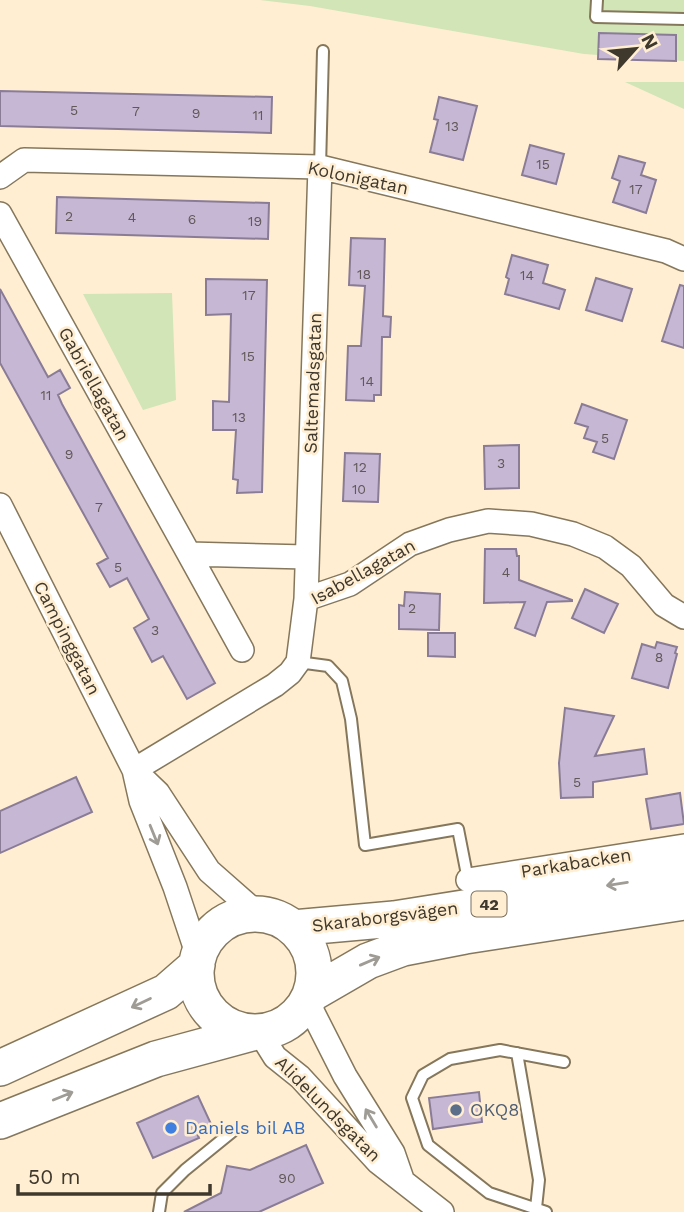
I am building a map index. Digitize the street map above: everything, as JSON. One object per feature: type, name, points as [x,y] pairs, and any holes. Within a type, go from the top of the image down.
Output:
[{"type":"main road","name":"Skaraborgsvägen","points":[[293,928],[394,919],[684,873]]},
{"type":"main road","name":"Skaraborgsvägen","points":[[309,997],[368,961],[403,948],[684,902]]},
{"type":"main road","name":"42","points":[[258,914],[276,918],[293,928]]},
{"type":"main road","points":[[0,1068],[166,992],[197,961],[210,934],[238,917],[258,914]]},
{"type":"main road","points":[[293,928],[310,953],[314,974],[309,997]]},
{"type":"main road","points":[[197,961],[197,982],[207,1008],[229,1026],[256,1033]]},
{"type":"main road","name":"42","points":[[0,1121],[156,1059],[288,1023],[299,1013],[309,997]]},
{"type":"street","name":"Kolonigatan","points":[[0,177],[24,160],[320,167],[666,251],[684,258]]},
{"type":"street","name":"Saltemadsgatan","points":[[306,599],[320,167]]},
{"type":"street","name":"Gabriellagatan","points":[[0,214],[242,650]]},
{"type":"street","name":"Campinggatan","points":[[0,505],[134,770],[141,801],[175,887],[197,961]]},
{"type":"street","name":"Isabellagatan","points":[[298,662],[306,599],[350,583],[410,544],[449,530],[488,521],[531,524],[573,534],[605,547],[631,566],[664,606],[684,617]]},
{"type":"street","points":[[189,554],[307,558]]},
{"type":"street","points":[[134,770],[275,685],[290,673],[298,662]]},
{"type":"street","name":"Campinggatan","points":[[134,770],[158,793],[209,871],[258,914]]},
{"type":"street","name":"Parkabacken","points":[[468,880],[684,846]]},
{"type":"street","name":"Alidelundsgatan","points":[[309,997],[345,1076],[393,1153],[402,1179]]},
{"type":"street","name":"Alidelundsgatan","points":[[256,1033],[275,1057],[300,1077],[378,1162],[442,1212]]},
{"type":"lane","points":[[597,0],[596,17],[684,19]]},
{"type":"lane","points":[[320,167],[323,51]]},
{"type":"lane","points":[[298,662],[328,666],[342,681],[351,719],[365,845],[458,830],[468,880]]},
{"type":"lane","points":[[517,1053],[541,1210],[489,1193],[428,1145],[412,1098],[423,1075],[450,1059],[500,1049],[564,1062]]},
{"type":"lane","points":[[159,1212],[162,1193],[185,1170],[233,1131]]},
{"type":"green space","points":[[260,0],[684,0],[684,61],[584,54],[310,6]]},
{"type":"green space","points":[[625,82],[684,82],[684,109]]},
{"type":"green space","points":[[172,293],[176,400],[143,410],[83,294]]},
{"type":"building","points":[[599,33],[676,35],[676,61],[598,59]]},
{"type":"building","points":[[0,91],[272,97],[271,133],[0,126]]},
{"type":"building","points":[[439,97],[477,106],[463,160],[430,152],[438,120],[434,119]]},
{"type":"building","points":[[530,145],[564,154],[556,184],[522,175]]},
{"type":"building","points":[[619,156],[645,163],[641,175],[656,180],[646,213],[613,202],[620,181],[612,178]]},
{"type":"building","points":[[57,197],[269,203],[268,239],[56,233]]},
{"type":"building","points":[[351,238],[385,239],[383,316],[391,317],[390,337],[382,337],[381,395],[374,395],[374,401],[346,400],[348,346],[361,346],[365,286],[349,285]]},
{"type":"building","points":[[512,255],[548,265],[543,283],[565,290],[559,309],[505,294]]},
{"type":"building","points":[[596,278],[632,289],[622,321],[586,310]]},
{"type":"building","points":[[206,279],[267,280],[262,492],[237,493],[238,480],[233,479],[236,430],[213,430],[213,401],[229,402],[231,314],[206,315]]},
{"type":"building","points":[[680,285],[684,286],[684,348],[662,341]]},
{"type":"building","points":[[0,289],[48,377],[60,370],[70,388],[58,395],[62,404],[215,683],[187,699],[163,656],[152,662],[134,628],[149,619],[127,578],[110,587],[97,564],[108,558],[0,363]]},
{"type":"building","points":[[582,404],[627,420],[614,459],[593,452],[597,442],[584,438],[588,427],[575,423]]},
{"type":"building","points":[[519,445],[519,488],[485,489],[484,446]]},
{"type":"building","points":[[345,453],[380,454],[378,502],[343,501]]},
{"type":"building","points":[[485,549],[516,549],[519,556],[519,580],[572,601],[547,602],[535,636],[515,628],[525,602],[484,603]]},
{"type":"building","points":[[585,589],[618,604],[604,633],[572,618]]},
{"type":"building","points":[[405,592],[440,594],[439,630],[399,629],[399,605],[404,606]]},
{"type":"building","points":[[428,633],[455,633],[455,657],[428,656]]},
{"type":"building","points":[[657,642],[677,647],[668,688],[632,678],[642,644],[655,648]]},
{"type":"building","points":[[565,708],[614,716],[595,756],[644,749],[647,774],[593,782],[593,797],[561,798],[559,763]]},
{"type":"building","points":[[76,777],[92,812],[0,853],[0,811]]},
{"type":"building","points":[[680,793],[684,824],[651,829],[646,799]]},
{"type":"building","name":"OKQ8","points":[[479,1092],[482,1122],[433,1129],[429,1098]]},
{"type":"building","name":"Daniels bil AB","points":[[198,1096],[211,1124],[196,1131],[199,1138],[153,1158],[137,1123]]},
{"type":"building","points":[[306,1145],[323,1183],[259,1212],[184,1212],[221,1193],[227,1166],[250,1170]]},
{"type":"place","name":"OKQ8","points":[[456,1110]]},
{"type":"place","name":"Daniels bil AB","points":[[171,1128]]}]
